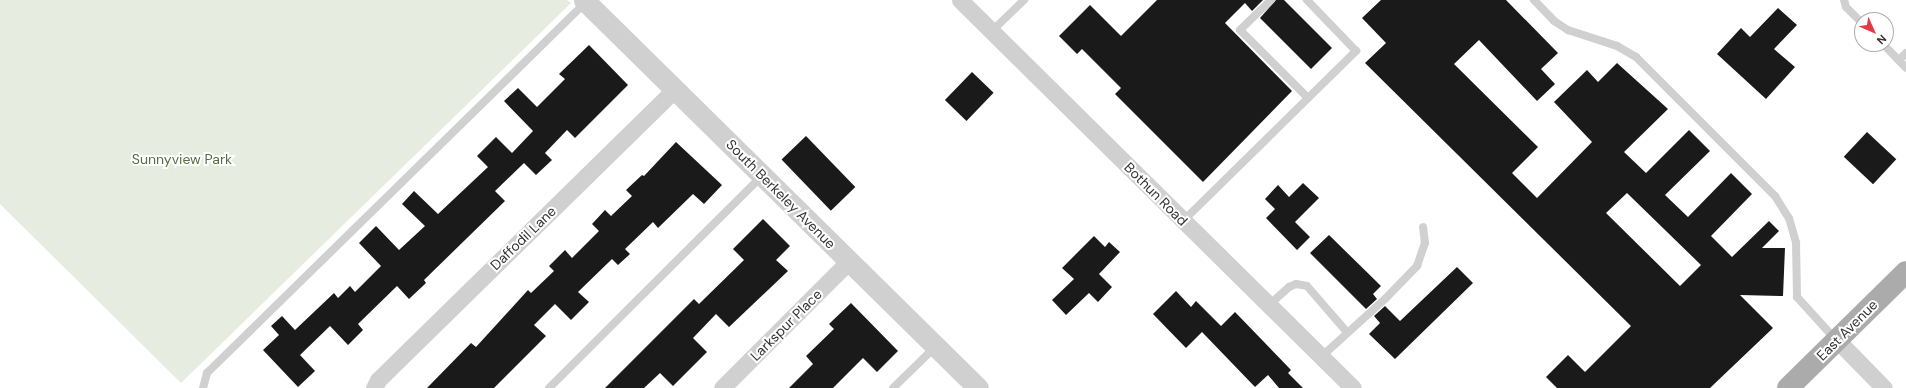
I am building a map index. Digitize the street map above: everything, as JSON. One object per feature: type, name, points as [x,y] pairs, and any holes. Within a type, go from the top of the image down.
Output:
[{"type":"main road","name":"East Avenue","points":[[1788,388],[1906,272]]},
{"type":"street","name":"Bothun Road","points":[[960,0],[1353,388]]},
{"type":"street","name":"South Berkeley Avenue","points":[[585,1],[978,388]]},
{"type":"street","name":"Daffodil Lane","points":[[374,388],[378,380],[675,89]]},
{"type":"street","name":"Larkspur Place","points":[[722,388],[849,261]]},
{"type":"street","points":[[1837,340],[1884,388]]},
{"type":"lane","points":[[992,31],[1024,0]]},
{"type":"lane","points":[[1271,0],[1240,30],[1308,98]]},
{"type":"lane","points":[[1183,221],[1356,51],[1307,0]]},
{"type":"lane","points":[[1534,0],[1554,21],[1568,30],[1617,46],[1636,57],[1775,196],[1789,218],[1796,243],[1797,297],[1837,340]]},
{"type":"lane","points":[[1844,0],[1846,7],[1854,15]]},
{"type":"lane","points":[[203,388],[207,373],[585,1]]},
{"type":"lane","points":[[1891,52],[1906,68]]},
{"type":"lane","points":[[1899,60],[1906,53]]},
{"type":"lane","points":[[549,388],[762,176]]},
{"type":"lane","points":[[1321,357],[1386,298],[1417,266],[1425,243],[1422,227]]},
{"type":"lane","points":[[1269,305],[1289,287],[1296,284],[1307,286],[1347,332]]},
{"type":"lane","points":[[893,388],[935,346]]},
{"type":"green space","name":"Sunnyview Park","points":[[0,0],[567,0],[571,3],[181,383],[0,204]]},
{"type":"building","points":[[1157,0],[1263,0],[1252,11],[1245,3],[1225,23],[1292,91],[1203,182],[1115,94],[1121,88],[1082,49],[1077,54],[1059,36],[1090,5],[1121,36]]},
{"type":"building","points":[[1276,0],[1284,0],[1332,48],[1311,69],[1260,18]]},
{"type":"building","points":[[1381,0],[1506,0],[1558,53],[1541,69],[1555,84],[1537,101],[1479,40],[1454,64],[1538,147],[1512,173],[1537,198],[1592,142],[1554,102],[1587,70],[1598,82],[1617,63],[1668,109],[1624,152],[1646,173],[1689,130],[1710,151],[1665,195],[1688,217],[1731,173],[1752,194],[1711,236],[1732,257],[1769,221],[1779,231],[1762,248],[1785,248],[1783,296],[1740,295],[1773,328],[1710,388],[1557,388],[1546,377],[1568,355],[1585,372],[1631,326],[1365,63],[1386,43],[1362,18]],"holes":[[[1627,193],[1701,265],[1680,286],[1606,213]]]},
{"type":"building","points":[[1778,8],[1797,25],[1774,49],[1795,67],[1766,99],[1717,54],[1741,28],[1750,37]]},
{"type":"building","points":[[589,45],[628,85],[575,138],[567,130],[545,153],[552,160],[536,175],[524,163],[495,191],[505,201],[424,280],[426,283],[409,299],[397,286],[358,324],[363,330],[348,345],[330,326],[300,355],[315,371],[298,387],[263,350],[279,335],[271,326],[282,316],[295,330],[334,293],[338,298],[350,286],[355,292],[381,266],[359,243],[376,226],[399,250],[425,226],[402,204],[414,191],[438,214],[488,167],[477,156],[496,137],[512,153],[533,131],[504,101],[518,88],[537,107],[565,79],[559,74]]},
{"type":"building","points":[[972,72],[994,93],[966,121],[945,100]]},
{"type":"building","points":[[1867,132],[1896,159],[1873,184],[1844,157]]},
{"type":"building","points":[[806,136],[855,187],[831,211],[782,160]]},
{"type":"building","points":[[676,142],[722,185],[704,204],[693,194],[658,228],[653,222],[625,249],[630,254],[618,265],[612,259],[578,292],[589,302],[571,320],[555,304],[534,325],[546,336],[494,388],[427,388],[471,343],[476,347],[528,290],[531,293],[554,271],[549,266],[565,250],[572,258],[599,231],[592,224],[605,210],[611,216],[632,196],[626,190],[642,175],[644,176]]},
{"type":"building","points":[[1303,183],[1319,198],[1295,222],[1310,237],[1297,250],[1266,218],[1275,209],[1265,199],[1278,185],[1289,197]]},
{"type":"building","points":[[763,219],[790,246],[776,260],[788,271],[729,327],[716,314],[693,338],[707,352],[673,386],[660,373],[644,388],[605,388],[694,299],[699,304],[744,260],[733,249]]},
{"type":"building","points":[[1329,235],[1381,286],[1373,294],[1377,299],[1366,309],[1310,253]]},
{"type":"building","points":[[1094,236],[1105,247],[1109,242],[1120,252],[1099,274],[1112,287],[1098,302],[1089,293],[1066,315],[1052,300],[1074,279],[1062,268]]},
{"type":"building","points":[[1457,267],[1473,283],[1395,359],[1369,334],[1380,323],[1374,316],[1385,306],[1400,321]]},
{"type":"building","points":[[1176,291],[1191,307],[1196,301],[1221,326],[1235,312],[1291,370],[1288,373],[1303,388],[1279,388],[1268,375],[1255,387],[1202,332],[1186,348],[1153,314]]},
{"type":"building","points":[[851,303],[898,351],[877,372],[863,358],[833,388],[789,388],[813,364],[806,356],[834,329],[829,324]]}]
